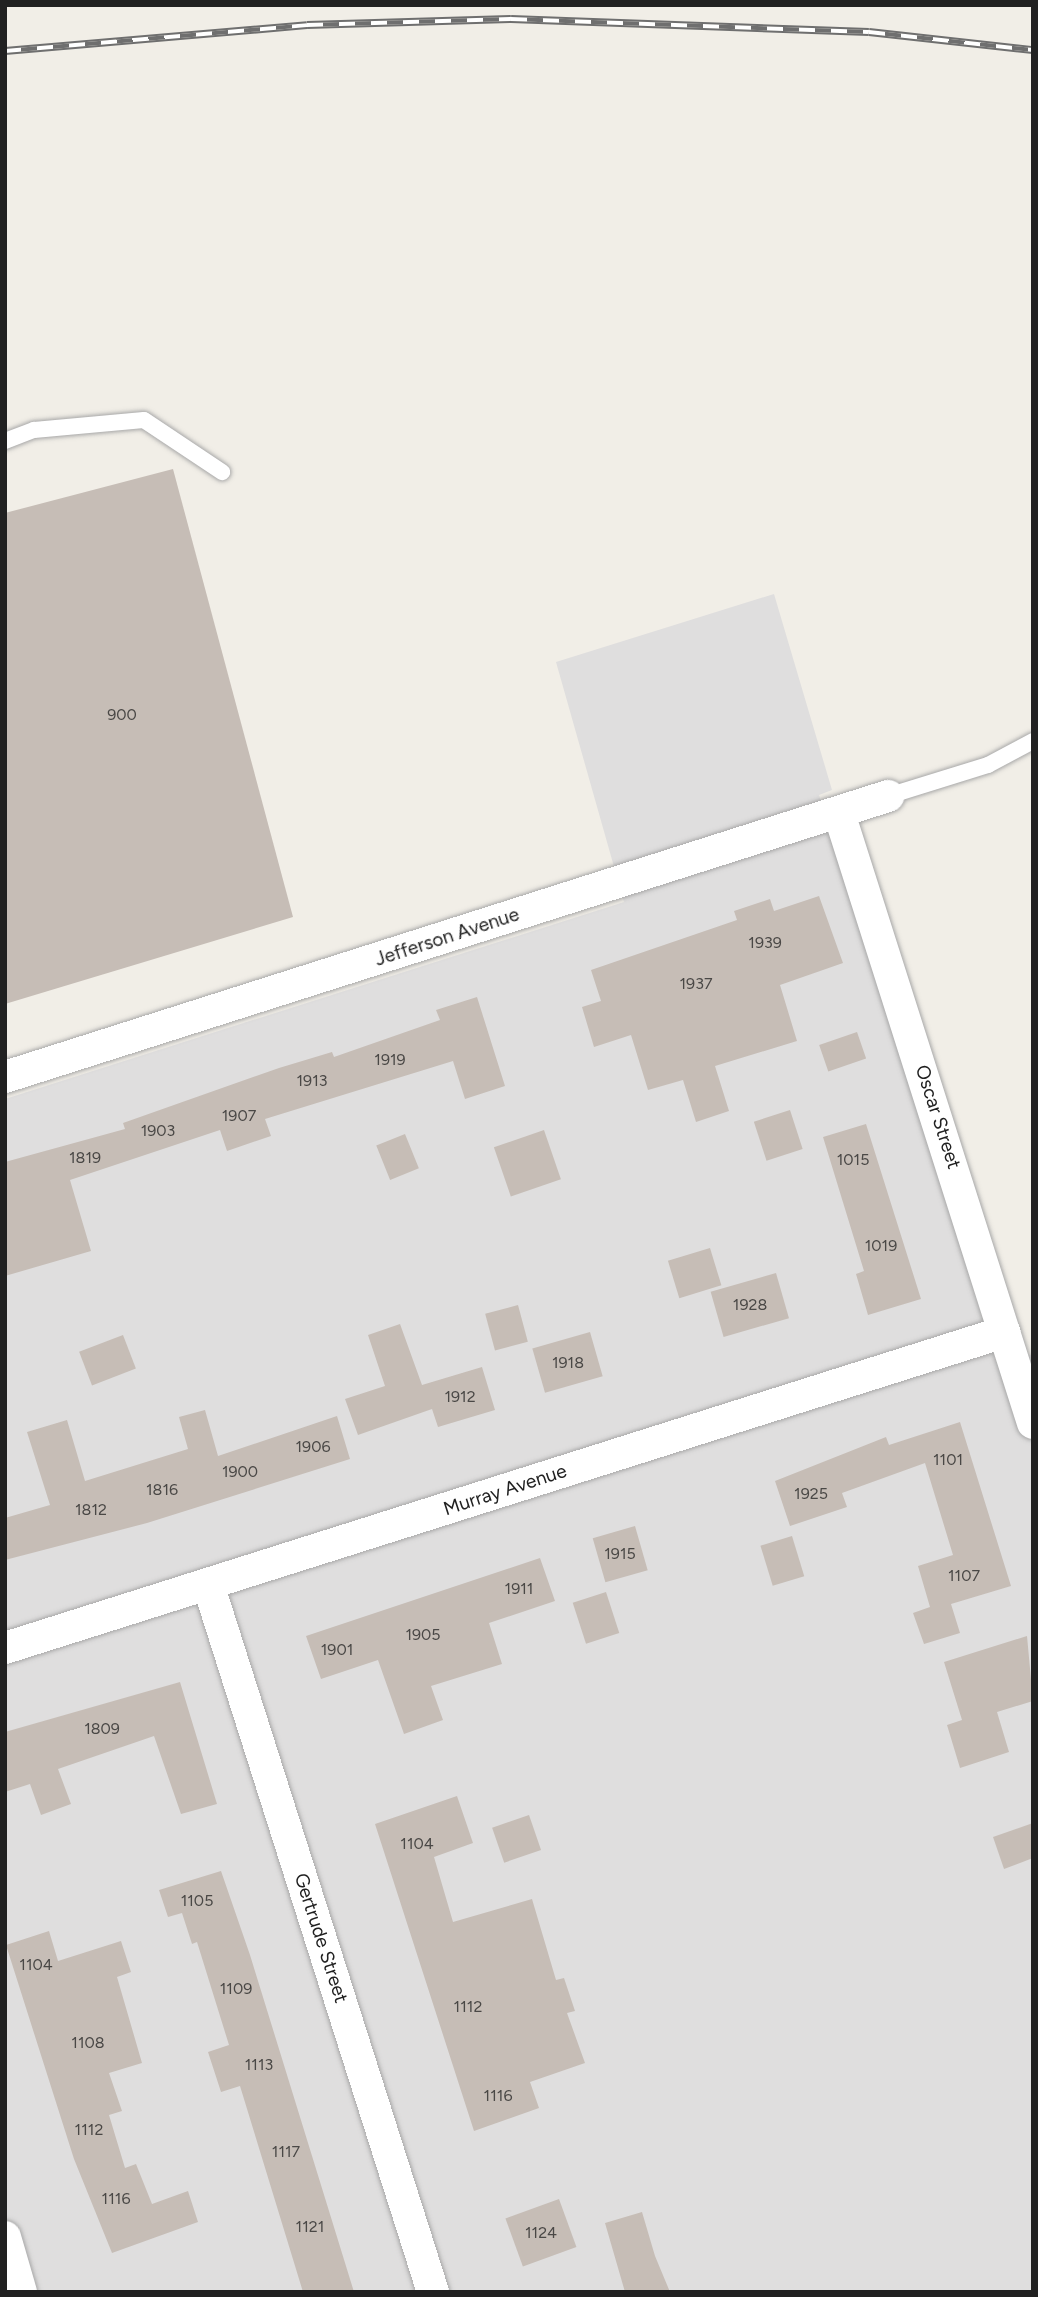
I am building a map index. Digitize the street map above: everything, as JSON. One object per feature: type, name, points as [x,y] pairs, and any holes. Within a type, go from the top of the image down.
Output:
[{"type":"street","name":"Jefferson Avenue","points":[[5,1077],[888,796]]},
{"type":"street","name":"Oscar Street","points":[[839,813],[1033,1423]]},
{"type":"street","name":"Murray Avenue","points":[[5,1648],[1004,1332]]},
{"type":"street","name":"Gertrude Street","points":[[208,1584],[433,2292]]},
{"type":"street","points":[[5,2237],[21,2292]]},
{"type":"lane","points":[[5,440],[34,430],[144,420],[222,472]]},
{"type":"lane","points":[[888,796],[988,765],[1033,741]]},
{"type":"shaded area","points":[[774,594],[832,790],[819,795],[997,1364],[1033,1354],[1033,2292],[5,2292],[5,1099],[624,902],[556,662]]},
{"type":"building","points":[[173,469],[293,917],[5,1004],[5,513]]},
{"type":"building","points":[[819,896],[843,963],[780,985],[797,1041],[715,1066],[729,1111],[696,1122],[683,1080],[648,1090],[631,1035],[594,1047],[582,1007],[601,1001],[591,970],[737,920],[734,911],[770,899],[774,911]]},
{"type":"building","points":[[477,997],[505,1086],[465,1099],[453,1061],[265,1119],[271,1136],[227,1151],[220,1130],[70,1180],[91,1251],[5,1276],[5,1162],[125,1129],[123,1123],[279,1068],[332,1052],[334,1057],[440,1020],[436,1010]]},
{"type":"building","points":[[857,1032],[866,1058],[828,1071],[819,1045]]},
{"type":"building","points":[[790,1110],[803,1149],[767,1161],[754,1122]]},
{"type":"building","points":[[866,1124],[921,1299],[868,1315],[856,1274],[864,1271],[823,1137]]},
{"type":"building","points":[[544,1130],[561,1179],[511,1196],[494,1147]]},
{"type":"building","points":[[405,1134],[419,1168],[390,1180],[376,1146]]},
{"type":"building","points":[[710,1248],[721,1285],[679,1298],[668,1261]]},
{"type":"building","points":[[776,1273],[789,1318],[724,1337],[711,1292]]},
{"type":"building","points":[[518,1305],[528,1342],[495,1351],[485,1314]]},
{"type":"building","points":[[400,1324],[422,1385],[482,1367],[495,1410],[438,1427],[432,1409],[358,1435],[345,1399],[385,1386],[368,1335]]},
{"type":"building","points":[[590,1332],[603,1376],[545,1393],[532,1349]]},
{"type":"building","points":[[123,1335],[136,1369],[92,1385],[79,1352]]},
{"type":"building","points":[[205,1410],[218,1456],[337,1416],[350,1459],[147,1523],[5,1560],[5,1518],[50,1505],[27,1432],[67,1420],[85,1481],[188,1449],[179,1417]]},
{"type":"building","points":[[960,1422],[1011,1586],[951,1604],[960,1633],[924,1644],[913,1613],[930,1607],[918,1566],[953,1555],[925,1463],[842,1493],[847,1507],[790,1526],[775,1481],[886,1437],[889,1445]]},
{"type":"building","points":[[635,1526],[648,1570],[605,1582],[593,1538]]},
{"type":"building","points":[[792,1536],[804,1576],[773,1586],[760,1546]]},
{"type":"building","points":[[540,1558],[555,1601],[489,1623],[502,1664],[431,1686],[443,1720],[404,1734],[378,1660],[321,1679],[306,1636]]},
{"type":"building","points":[[606,1592],[619,1633],[586,1644],[573,1603]]},
{"type":"building","points":[[1027,1636],[1033,1701],[997,1712],[1009,1752],[960,1768],[947,1725],[962,1720],[944,1662]]},
{"type":"building","points":[[180,1682],[217,1804],[181,1814],[154,1736],[58,1769],[71,1804],[41,1815],[30,1784],[5,1792],[5,1732]]},
{"type":"building","points":[[457,1796],[473,1843],[434,1857],[453,1922],[532,1899],[556,1980],[564,1978],[575,2011],[567,2013],[585,2063],[530,2082],[539,2108],[474,2131],[375,1824]]},
{"type":"building","points":[[529,1815],[541,1850],[504,1863],[492,1828]]},
{"type":"building","points":[[1033,1823],[1033,1858],[1004,1869],[993,1837]]},
{"type":"building","points":[[221,1871],[250,1955],[354,2292],[303,2292],[240,2086],[221,2092],[208,2052],[229,2045],[197,1942],[192,1944],[182,1913],[168,1917],[159,1890]]},
{"type":"building","points":[[49,1931],[58,1961],[121,1941],[131,1972],[117,1977],[142,2063],[109,2073],[122,2111],[109,2115],[125,2168],[136,2164],[152,2204],[188,2191],[198,2222],[112,2253],[74,2159],[6,1945]]},
{"type":"building","points":[[559,2199],[576,2247],[523,2266],[505,2218]]},
{"type":"building","points":[[642,2212],[655,2256],[670,2292],[625,2292],[605,2223]]},
{"type":"railway","points":[[5,51],[307,25],[511,19],[869,32],[1033,50]]}]
